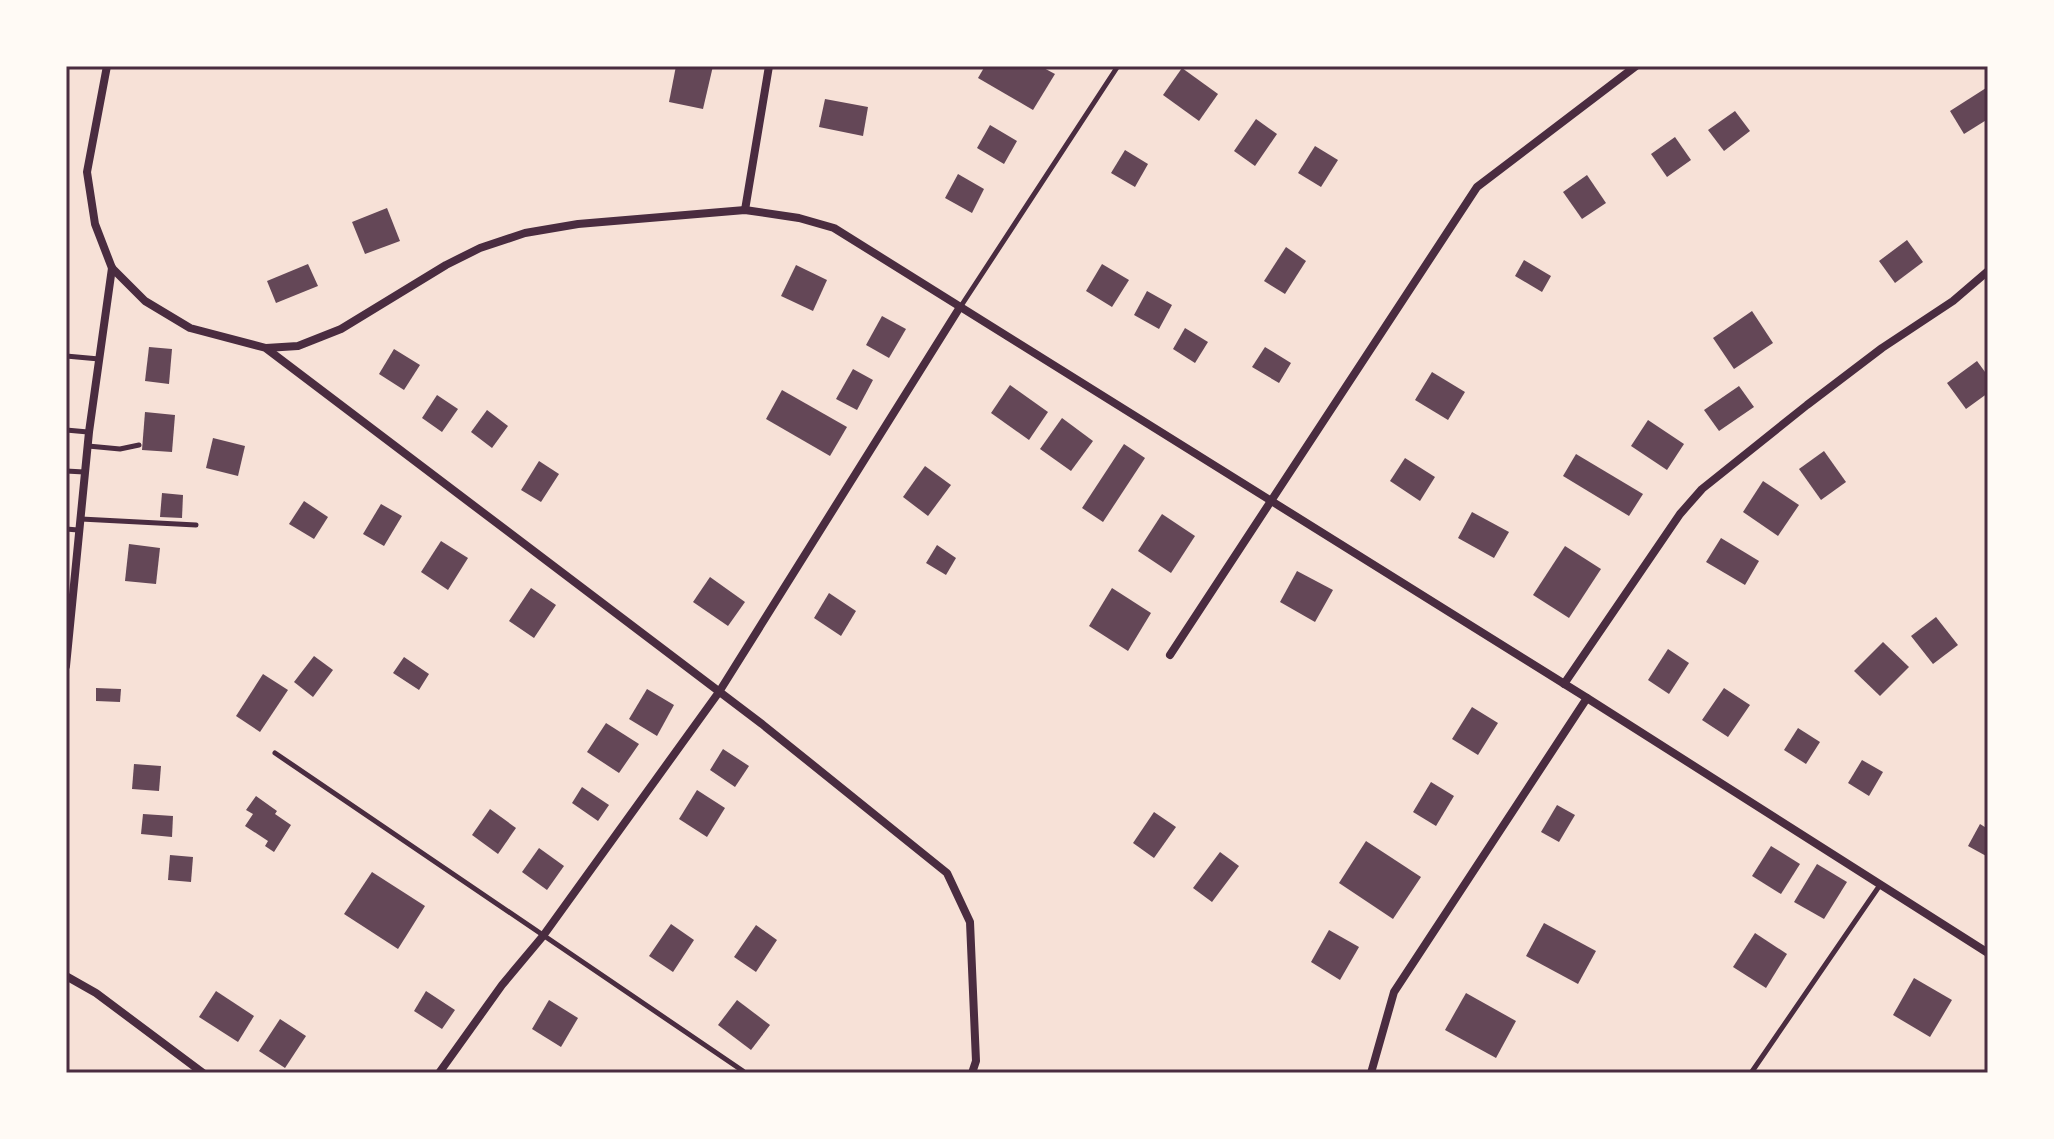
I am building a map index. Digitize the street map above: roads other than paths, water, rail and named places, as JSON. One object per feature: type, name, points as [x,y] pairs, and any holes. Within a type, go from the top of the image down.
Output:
[{"type":"street","points":[[107,66],[87,172],[95,224],[112,268],[145,301],[190,328],[266,348],[298,346],[341,329],[446,265],[480,248],[525,233],[578,224],[745,210],[799,218],[834,228],[1587,698],[1988,953]]},
{"type":"street","points":[[745,210],[769,66]]},
{"type":"street","points":[[1170,655],[1477,187],[1636,66]]},
{"type":"street","points":[[66,666],[71,567],[81,519],[89,432],[112,268]]},
{"type":"street","points":[[1564,684],[1680,514],[1702,489],[1807,405],[1882,348],[1953,301],[1988,271]]},
{"type":"street","points":[[439,1073],[502,985],[543,936],[719,692],[960,307]]},
{"type":"street","points":[[266,348],[719,692],[947,873],[970,922],[976,1061],[972,1073]]},
{"type":"street","points":[[1371,1073],[1394,992],[1587,698]]},
{"type":"street","points":[[66,976],[96,993],[203,1073]]},
{"type":"lane","points":[[960,307],[1118,66]]},
{"type":"lane","points":[[66,356],[99,359]]},
{"type":"lane","points":[[66,430],[89,432]]},
{"type":"lane","points":[[88,446],[120,449],[139,445]]},
{"type":"lane","points":[[66,471],[85,472]]},
{"type":"lane","points":[[81,519],[196,525]]},
{"type":"lane","points":[[66,529],[79,530]]},
{"type":"lane","points":[[275,753],[743,1071]]},
{"type":"lane","points":[[1751,1073],[1880,884]]}]
